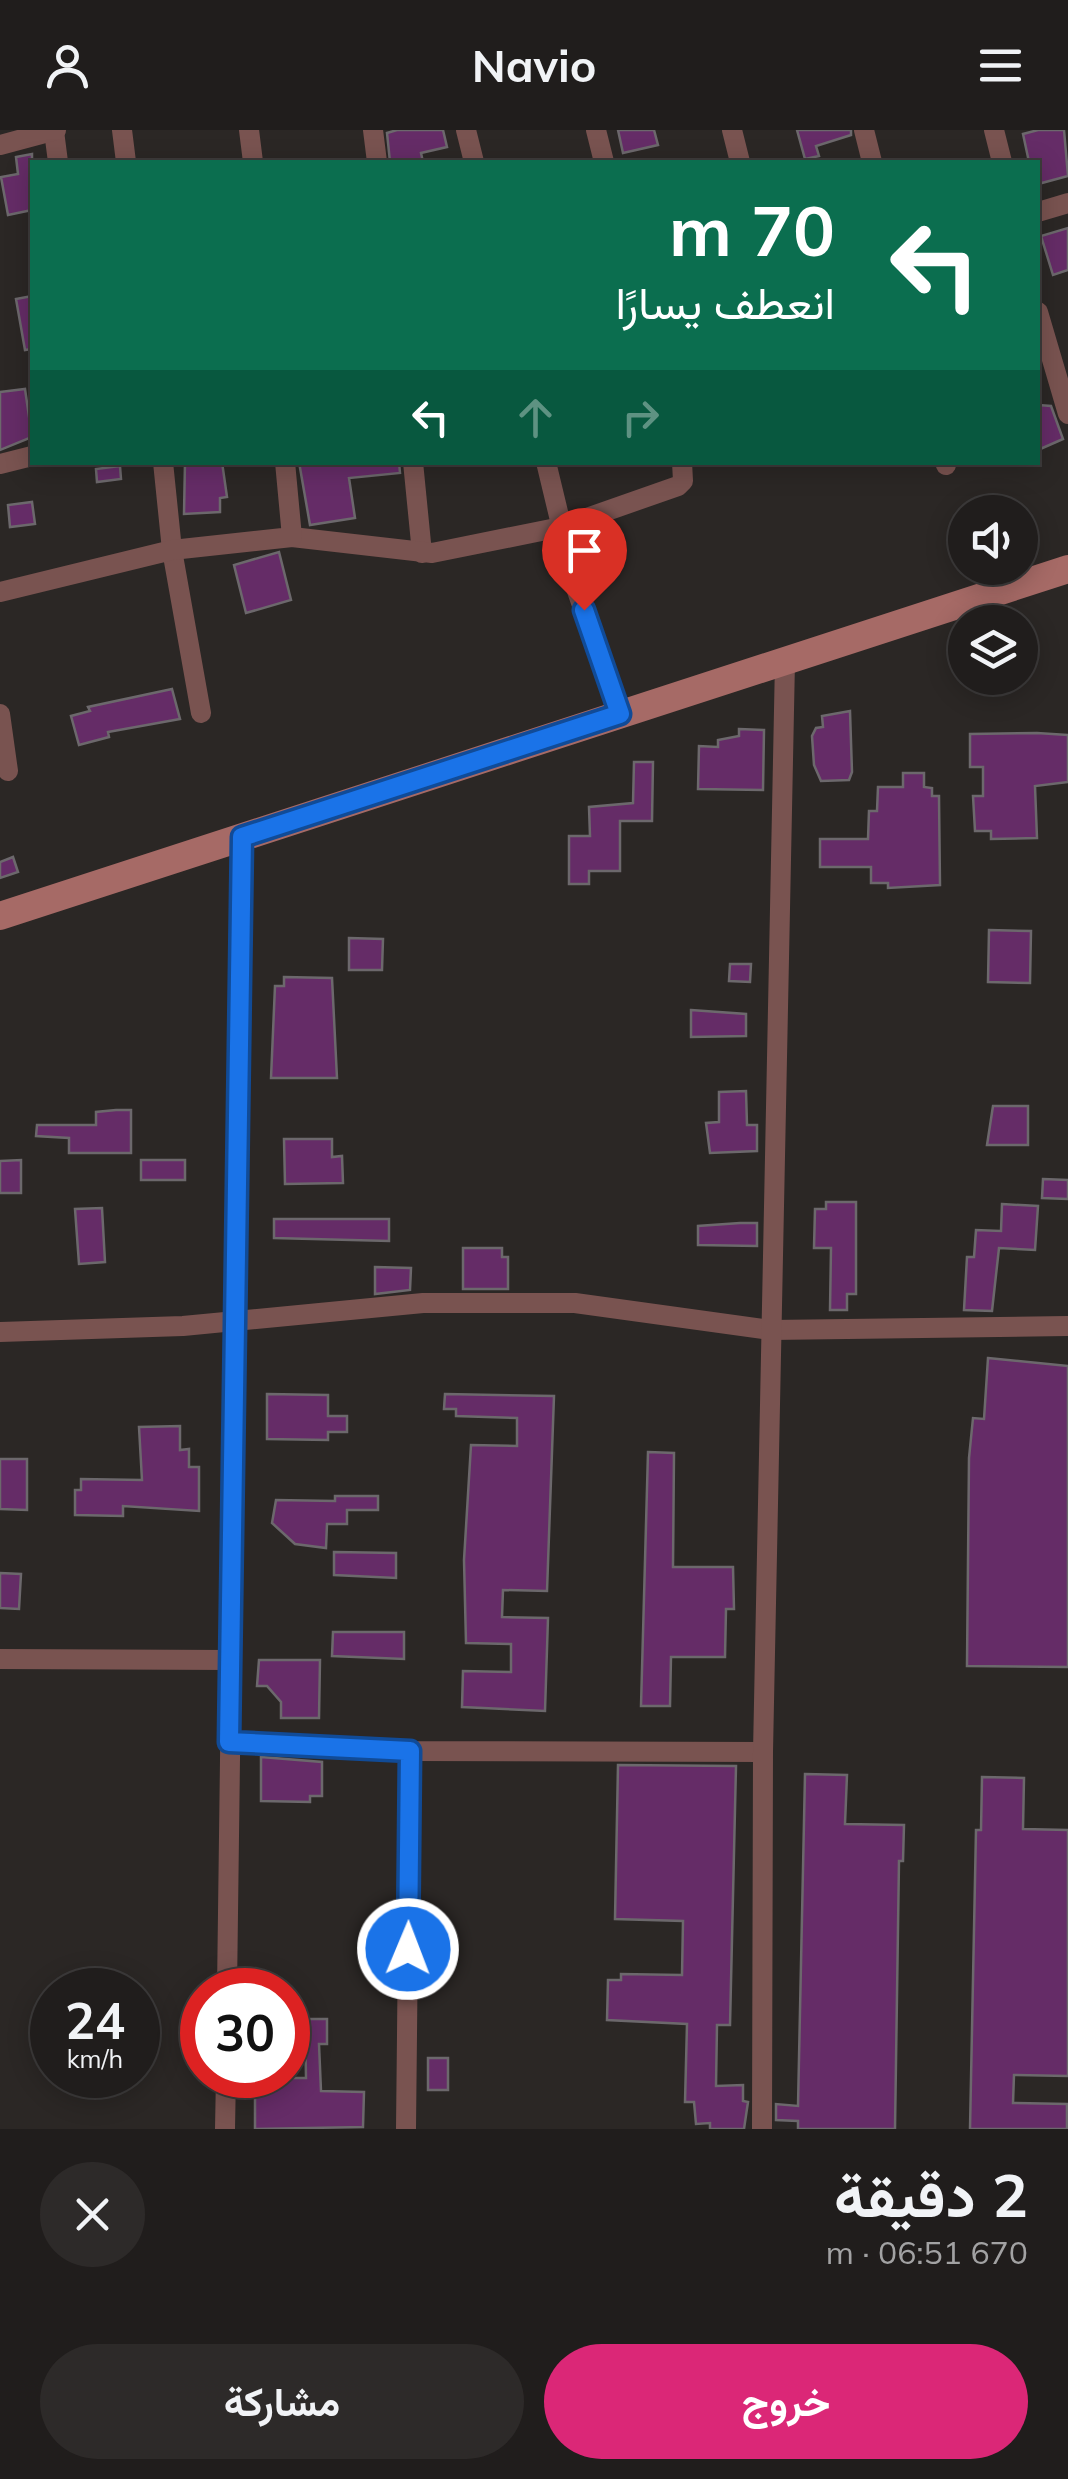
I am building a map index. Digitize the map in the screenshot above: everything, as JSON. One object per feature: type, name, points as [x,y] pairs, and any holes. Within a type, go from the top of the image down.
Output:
[{"type":"street","points":[[0,145],[55,130],[58,160]]},
{"type":"street","points":[[122,130],[126,160]]},
{"type":"street","points":[[249,130],[253,160]]},
{"type":"street","points":[[373,130],[377,160]]},
{"type":"street","points":[[466,130],[474,160]]},
{"type":"street","points":[[596,130],[604,160]]},
{"type":"street","points":[[732,130],[740,160]]},
{"type":"street","points":[[864,130],[872,160]]},
{"type":"street","points":[[994,130],[1002,160]]},
{"type":"street","points":[[1040,211],[1068,203]]},
{"type":"street","points":[[1040,316],[1058,355],[1068,414]]},
{"type":"street","points":[[0,464],[30,456]]},
{"type":"street","points":[[163,465],[172,550],[200,713]]},
{"type":"street","points":[[285,465],[292,537]]},
{"type":"street","points":[[413,465],[422,553]]},
{"type":"street","points":[[547,465],[577,591],[620,714]]},
{"type":"street","points":[[0,592],[172,550],[292,537],[422,553],[561,527],[678,486],[683,481],[682,465]]},
{"type":"street","points":[[0,916],[1068,569]]},
{"type":"street","points":[[762,2129],[763,1752],[785,660]]},
{"type":"street","points":[[0,714],[8,771]]},
{"type":"street","points":[[226,1968],[242,837]]},
{"type":"street","points":[[0,1332],[235,1320],[423,1302],[575,1303],[771,1330],[1068,1326]]},
{"type":"street","points":[[0,1659],[230,1660]]},
{"type":"street","points":[[229,1742],[410,1751],[763,1752]]},
{"type":"street","points":[[406,2129],[410,1751]]},
{"type":"street","points":[[225,2129],[226,2098]]},
{"type":"building","points":[[443,130],[447,147],[421,153],[423,160],[390,160],[387,133]]},
{"type":"building","points":[[618,130],[654,130],[658,145],[623,153]]},
{"type":"building","points":[[797,130],[851,130],[851,135],[816,146],[819,156],[805,159]]},
{"type":"building","points":[[1064,130],[1068,176],[1040,183],[1040,160],[1029,160],[1023,134]]},
{"type":"building","points":[[32,154],[30,210],[8,215],[1,177],[18,174],[16,157]]},
{"type":"building","points":[[1068,228],[1068,270],[1053,275],[1041,236]]},
{"type":"building","points":[[30,296],[30,349],[25,350],[16,299]]},
{"type":"building","points":[[25,389],[30,438],[0,450],[0,392]]},
{"type":"building","points":[[1040,405],[1051,406],[1063,439],[1040,449]]},
{"type":"building","points":[[185,465],[222,465],[227,497],[220,498],[220,512],[184,514]]},
{"type":"building","points":[[300,465],[399,465],[400,473],[349,478],[355,518],[310,525]]},
{"type":"building","points":[[120,466],[121,479],[97,482],[96,469]]},
{"type":"building","points":[[32,502],[35,524],[10,527],[8,505]]},
{"type":"building","points":[[279,552],[291,600],[246,613],[234,565]]},
{"type":"building","points":[[172,689],[180,719],[108,732],[109,737],[79,745],[71,716],[90,711],[88,707]]},
{"type":"building","points":[[850,711],[849,780],[821,781],[814,765],[812,736],[816,728],[823,727],[822,716]]},
{"type":"building","points":[[739,729],[764,730],[763,790],[698,789],[699,746],[718,747],[718,740],[739,736]]},
{"type":"building","points":[[970,734],[1068,735],[1068,782],[1035,786],[1037,838],[991,839],[991,831],[975,831],[973,796],[983,796],[983,767],[970,767]]},
{"type":"building","points":[[634,762],[653,762],[652,821],[620,821],[620,871],[589,871],[589,884],[569,884],[569,836],[590,836],[589,807],[633,803]]},
{"type":"building","points":[[903,773],[924,773],[924,787],[932,788],[932,796],[939,796],[940,885],[888,888],[888,883],[871,883],[871,867],[820,867],[820,839],[868,839],[869,811],[877,811],[878,787],[903,787]]},
{"type":"building","points":[[13,857],[18,872],[0,878],[0,862]]},
{"type":"building","points":[[989,930],[1031,931],[1030,983],[988,982]]},
{"type":"building","points":[[349,938],[383,939],[382,970],[349,970]]},
{"type":"building","points":[[730,964],[751,964],[750,982],[729,981]]},
{"type":"building","points":[[284,977],[332,978],[337,1078],[271,1078],[275,986],[284,986]]},
{"type":"building","points":[[691,1010],[746,1014],[746,1036],[691,1037]]},
{"type":"building","points":[[746,1091],[747,1125],[757,1125],[757,1151],[710,1153],[706,1123],[719,1122],[719,1092]]},
{"type":"building","points":[[993,1106],[1028,1106],[1028,1145],[987,1145]]},
{"type":"building","points":[[131,1110],[131,1153],[69,1153],[69,1138],[36,1136],[37,1125],[96,1125],[96,1112]]},
{"type":"building","points":[[284,1139],[332,1139],[332,1157],[342,1156],[343,1183],[285,1184]]},
{"type":"building","points":[[21,1160],[21,1193],[0,1193],[0,1161]]},
{"type":"building","points":[[141,1160],[185,1160],[185,1180],[141,1180]]},
{"type":"building","points":[[1043,1179],[1068,1180],[1068,1199],[1042,1198]]},
{"type":"building","points":[[826,1202],[856,1202],[856,1294],[847,1294],[847,1310],[830,1310],[831,1248],[814,1248],[815,1209],[826,1209]]},
{"type":"building","points":[[1002,1204],[1038,1206],[1035,1250],[999,1248],[992,1311],[964,1310],[967,1257],[974,1257],[976,1230],[1001,1231]]},
{"type":"building","points":[[102,1208],[105,1262],[79,1264],[75,1209]]},
{"type":"building","points":[[274,1219],[389,1219],[389,1241],[274,1238]]},
{"type":"building","points":[[757,1223],[757,1246],[698,1245],[698,1226]]},
{"type":"building","points":[[463,1248],[502,1248],[502,1257],[508,1257],[508,1289],[463,1289]]},
{"type":"building","points":[[375,1267],[411,1268],[410,1290],[375,1294]]},
{"type":"building","points":[[988,1358],[1068,1366],[1068,1667],[967,1666],[969,1458],[973,1418],[984,1419]]},
{"type":"building","points":[[267,1394],[328,1395],[328,1416],[347,1416],[347,1432],[328,1432],[328,1440],[267,1439]]},
{"type":"building","points":[[445,1394],[554,1396],[547,1591],[503,1590],[502,1617],[548,1618],[545,1711],[462,1707],[463,1671],[511,1672],[511,1644],[466,1643],[464,1560],[471,1445],[517,1446],[517,1418],[456,1416],[456,1409],[444,1409]]},
{"type":"building","points":[[180,1426],[180,1450],[189,1449],[189,1467],[199,1467],[199,1511],[123,1506],[123,1516],[75,1515],[75,1490],[81,1490],[81,1479],[142,1480],[139,1427]]},
{"type":"building","points":[[648,1452],[674,1453],[673,1567],[733,1567],[734,1609],[726,1609],[725,1657],[671,1657],[670,1706],[641,1706]]},
{"type":"building","points":[[0,1459],[27,1459],[27,1510],[0,1509]]},
{"type":"building","points":[[335,1496],[378,1496],[378,1510],[347,1510],[347,1524],[327,1524],[326,1548],[295,1544],[272,1523],[276,1500],[335,1501]]},
{"type":"building","points":[[334,1552],[396,1553],[396,1578],[334,1575]]},
{"type":"building","points":[[0,1573],[21,1574],[19,1609],[0,1608]]},
{"type":"building","points":[[333,1632],[404,1632],[404,1659],[332,1656]]},
{"type":"building","points":[[259,1660],[320,1660],[319,1718],[281,1718],[281,1702],[267,1686],[257,1686]]},
{"type":"building","points":[[261,1757],[322,1762],[322,1796],[310,1796],[310,1802],[261,1801]]},
{"type":"building","points":[[618,1765],[736,1766],[730,2025],[717,2025],[716,2086],[743,2085],[743,2101],[748,2102],[744,2129],[710,2129],[710,2123],[696,2124],[694,2102],[685,2102],[687,2024],[607,2020],[608,1980],[621,1980],[621,1974],[682,1975],[683,1921],[615,1919]]},
{"type":"building","points":[[805,1774],[847,1775],[845,1824],[904,1825],[903,1861],[899,1861],[895,2129],[798,2129],[798,2121],[776,2120],[776,2104],[798,2106]]},
{"type":"building","points":[[982,1777],[1024,1778],[1023,1829],[1068,1830],[1068,2076],[1014,2075],[1013,2103],[1067,2104],[1067,2129],[970,2129],[976,1830],[981,1830]]},
{"type":"building","points":[[310,2019],[327,2019],[327,2044],[319,2044],[321,2091],[364,2092],[363,2127],[255,2129],[255,2098],[310,2098]]},
{"type":"building","points":[[428,2058],[448,2058],[448,2090],[428,2090]]},
{"type":"route","points":[[408,1949],[410,1751],[229,1742],[242,837],[620,714],[584,610]]}]
